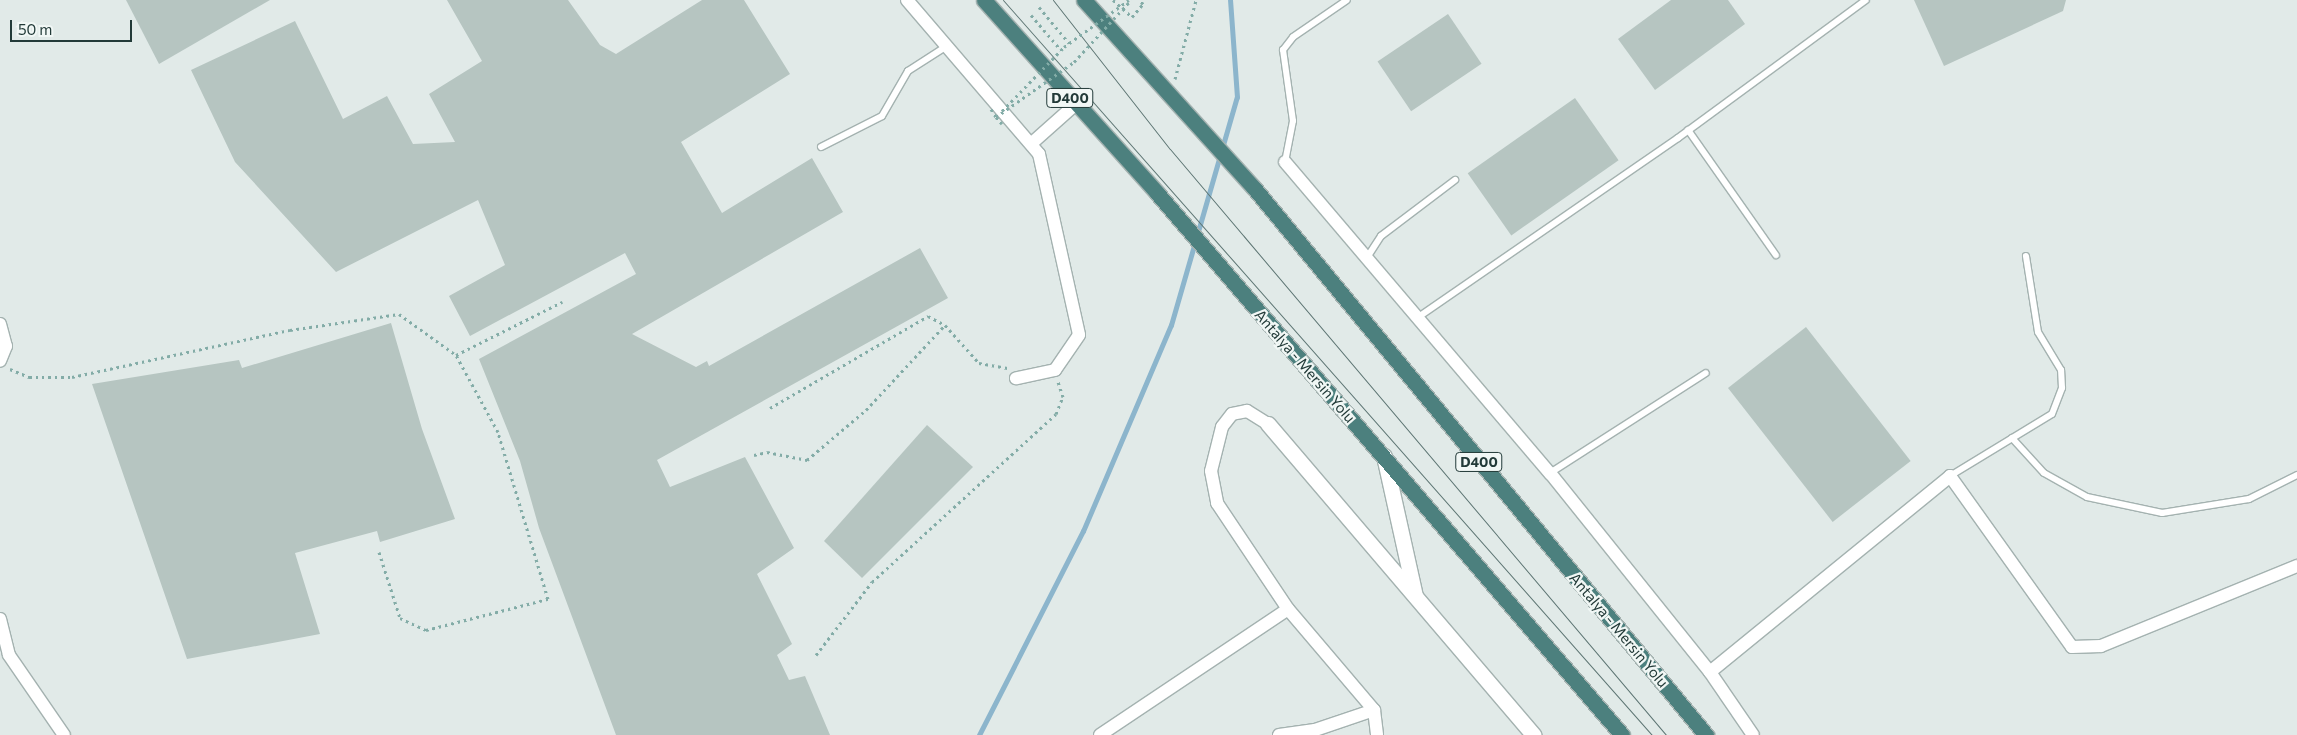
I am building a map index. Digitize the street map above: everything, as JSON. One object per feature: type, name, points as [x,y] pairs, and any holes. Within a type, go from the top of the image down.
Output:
[{"type":"highway","name":"Antalya - Mersin Yolu","points":[[984,0],[1157,193],[1622,735]]},
{"type":"highway","name":"Antalya - Mersin Yolu","points":[[1084,0],[1185,109],[1254,188],[1706,735]]},
{"type":"highway","points":[[1695,722],[1718,735]]},
{"type":"street","points":[[907,0],[1032,143],[1039,154],[1079,335],[1055,370],[1016,378]]},
{"type":"street","points":[[1032,143],[1076,104]]},
{"type":"street","points":[[1286,162],[1368,256],[1416,319],[1550,473],[1710,672],[1753,735]]},
{"type":"street","points":[[0,324],[6,346],[0,361]]},
{"type":"street","points":[[1377,735],[1374,710],[1288,609],[1217,503],[1211,471],[1222,427],[1232,414],[1247,411],[1268,424],[1534,735]]},
{"type":"street","points":[[1384,456],[1416,598]]},
{"type":"street","points":[[1710,672],[1950,476],[2072,647],[2101,646],[2297,566]]},
{"type":"street","points":[[1100,735],[1288,609]]},
{"type":"street","points":[[0,619],[4,656],[64,735]]},
{"type":"street","points":[[1279,735],[1315,730],[1374,710]]},
{"type":"lane","points":[[1286,162],[1293,120],[1283,50],[1293,37],[1347,0]]},
{"type":"lane","points":[[1416,319],[1688,130],[1866,0]]},
{"type":"lane","points":[[821,147],[882,116],[908,71],[947,46]]},
{"type":"lane","points":[[1688,130],[1776,255]]},
{"type":"lane","points":[[1368,256],[1381,236],[1454,180]]},
{"type":"lane","points":[[1950,476],[2052,414],[2062,388],[2061,370],[2038,332],[2026,256]]},
{"type":"lane","points":[[1550,473],[1706,373]]},
{"type":"lane","points":[[2012,438],[2044,473],[2087,497],[2162,513],[2249,499],[2297,475]]},
{"type":"path","points":[[1113,0],[1132,17],[1143,4],[1140,0]]},
{"type":"path","points":[[996,117],[1069,43],[1130,0]]},
{"type":"path","points":[[996,117],[1074,62],[1130,0]]},
{"type":"path","points":[[1170,94],[1196,0]]},
{"type":"path","points":[[1039,7],[1069,43]]},
{"type":"path","points":[[1031,14],[1061,50]]},
{"type":"path","points":[[991,109],[1002,124]]},
{"type":"path","points":[[456,355],[562,302]]},
{"type":"path","points":[[0,365],[29,378],[72,377],[290,330],[399,314],[456,355],[498,432],[548,599],[426,630],[400,618],[379,552]]},
{"type":"path","points":[[770,408],[928,316],[945,325],[979,363],[1006,364],[1016,378]]},
{"type":"path","points":[[754,455],[767,452],[806,460],[866,410],[945,325]]},
{"type":"path","points":[[816,654],[872,582],[1056,414],[1063,398],[1055,370]]},
{"type":"building","points":[[126,0],[270,0],[159,64]]},
{"type":"building","points":[[447,0],[568,0],[600,45],[616,54],[702,0],[744,0],[790,74],[681,142],[722,213],[812,158],[843,212],[632,334],[696,367],[707,361],[709,366],[920,248],[948,298],[657,460],[670,487],[745,457],[794,548],[757,574],[792,644],[777,655],[789,680],[805,676],[830,735],[616,735],[539,528],[520,461],[479,359],[636,274],[625,253],[470,336],[449,296],[505,265],[478,200],[336,272],[235,162],[191,70],[295,21],[343,119],[387,96],[413,144],[455,142],[429,94],[482,61]]},
{"type":"building","points":[[1671,0],[1728,0],[1745,24],[1655,90],[1618,39]]},
{"type":"building","points":[[1914,0],[2066,0],[2063,11],[1944,66]]},
{"type":"building","points":[[1448,14],[1482,64],[1411,111],[1378,62]]},
{"type":"building","points":[[1575,98],[1619,160],[1511,235],[1468,173]]},
{"type":"building","points":[[391,323],[422,429],[455,519],[380,542],[377,531],[295,553],[320,634],[187,659],[92,384],[239,360],[242,368]]},
{"type":"building","points":[[1806,327],[1911,461],[1833,522],[1728,388]]},
{"type":"building","points":[[927,425],[973,467],[862,578],[824,541]]},
{"type":"waterway","points":[[979,735],[1083,531],[1171,325],[1237,97],[1230,0]]},
{"type":"tram line","points":[[1003,0],[1652,735]]},
{"type":"tram line","points":[[1053,0],[1170,149],[1666,735]]}]
